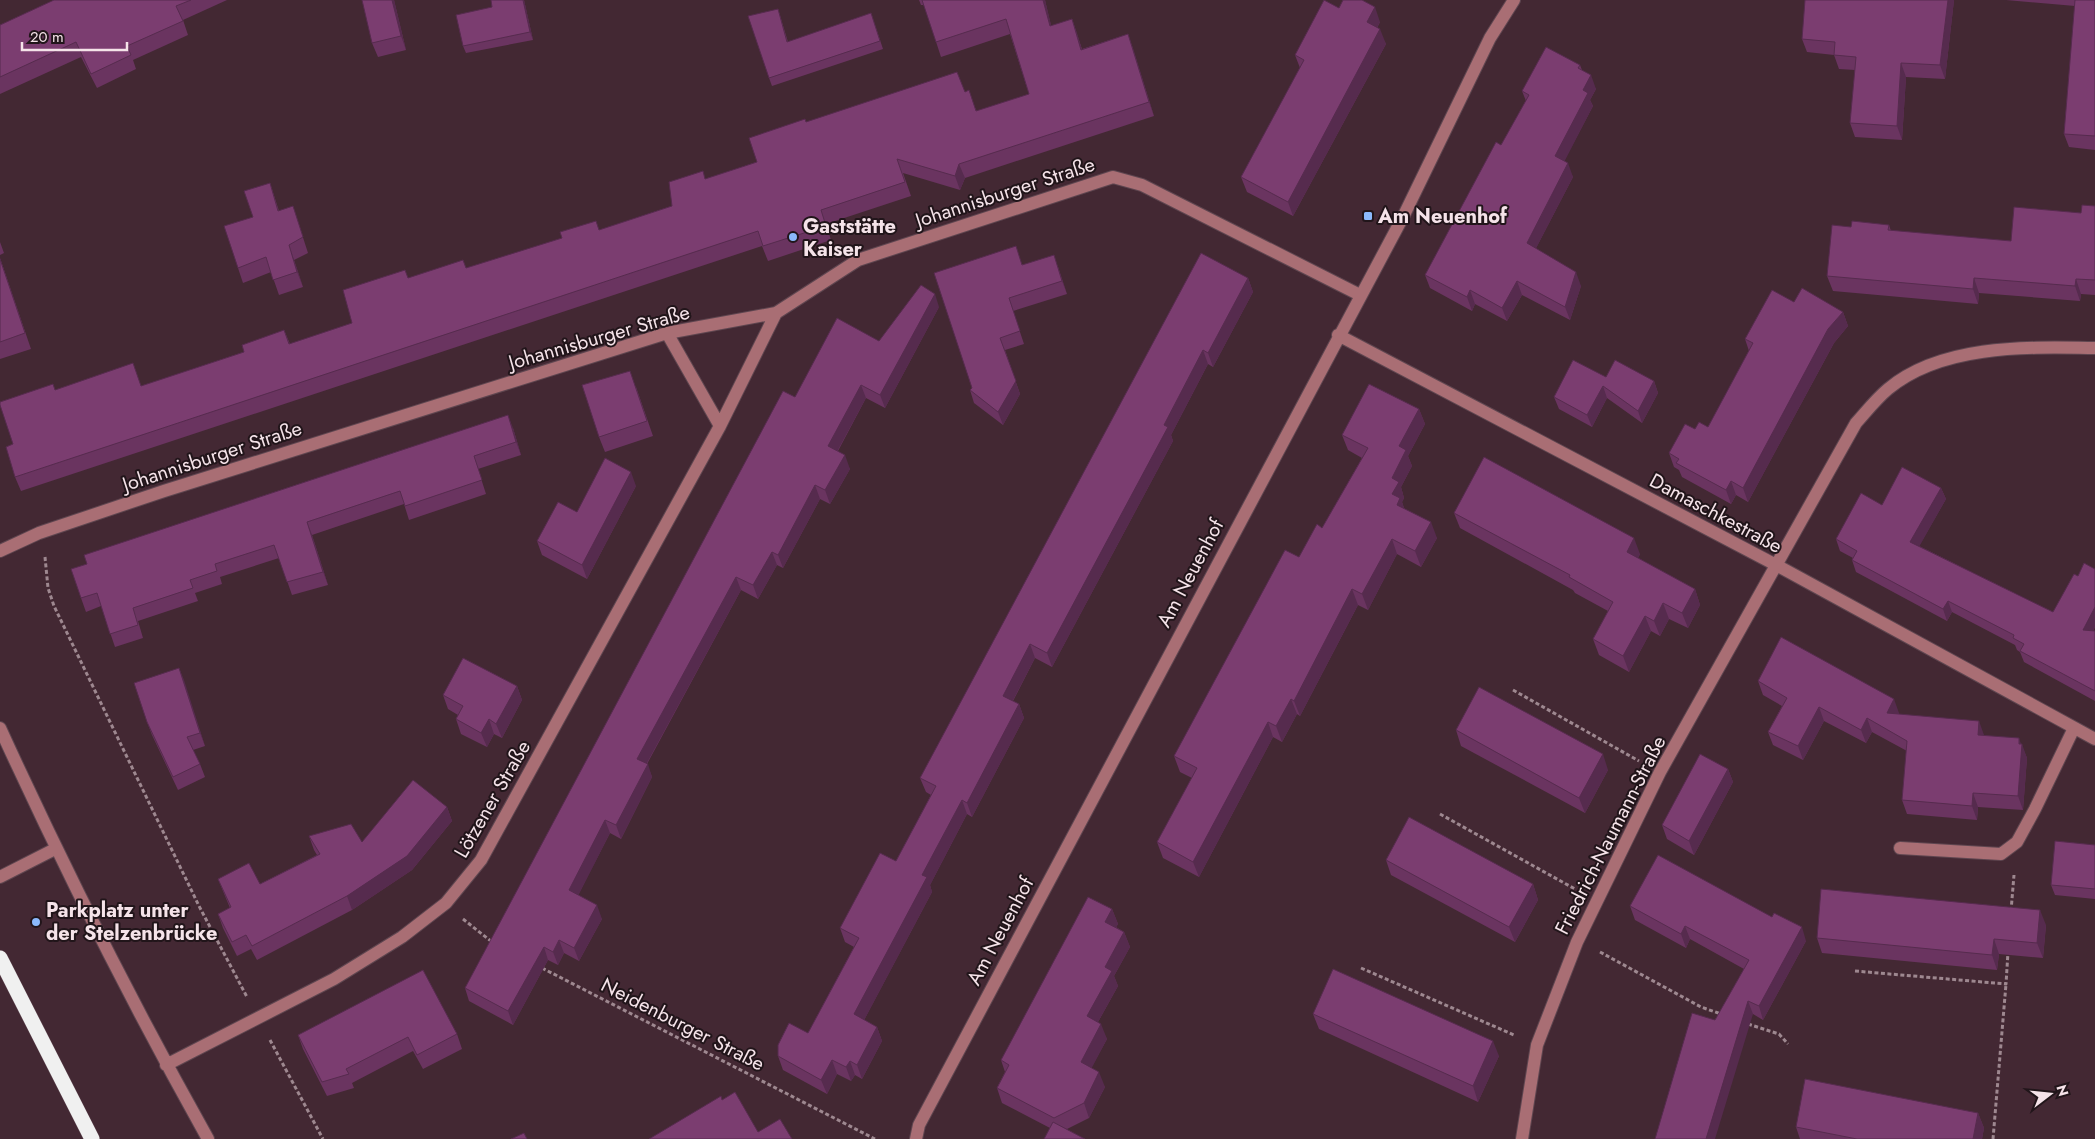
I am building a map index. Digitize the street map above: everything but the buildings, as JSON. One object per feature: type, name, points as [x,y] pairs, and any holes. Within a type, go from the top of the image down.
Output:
[{"type":"highway","points":[[0,958],[92,1139]]},
{"type":"street","name":"Am Neuenhof","points":[[916,1139],[919,1125],[1404,215],[1490,38],[1514,0]]},
{"type":"street","name":"Johannisburger Straße","points":[[0,551],[39,533],[164,491],[667,332],[776,313],[858,260],[1113,177],[1142,185],[1360,295]]},
{"type":"street","name":"Lötzener Straße","points":[[166,1065],[258,1016],[334,979],[402,937],[446,903],[481,860],[720,426],[776,313]]},
{"type":"street","points":[[667,332],[720,426]]},
{"type":"street","name":"Damaschkestraße","points":[[1338,336],[1778,566],[2095,739]]},
{"type":"street","name":"Friedrich-Naumann-Straße","points":[[1522,1139],[1537,1045],[1577,942],[1660,772],[1778,566],[1856,423],[1889,388],[1920,370],[1949,358],[2030,347],[2095,348]]},
{"type":"street","points":[[0,728],[55,849],[166,1065],[208,1139]]},
{"type":"street","points":[[1900,848],[2001,854],[2017,842],[2035,810],[2074,728]]},
{"type":"street","points":[[0,877],[55,849]]},
{"type":"path","points":[[39,533],[47,567],[48,588],[54,606],[199,906],[323,1139]]},
{"type":"path","points":[[1513,690],[1660,772]]},
{"type":"path","points":[[1440,814],[1597,901]]},
{"type":"path","points":[[2011,918],[2017,842]]},
{"type":"path","points":[[479,934],[498,944]]},
{"type":"path","points":[[1577,942],[1600,952],[1701,1007],[1727,1016]]},
{"type":"path","points":[[1993,1139],[2009,946]]},
{"type":"path","name":"Neidenburger Straße","points":[[540,967],[875,1139]]},
{"type":"path","points":[[1361,968],[1537,1045]]},
{"type":"path","points":[[1855,971],[2006,984]]},
{"type":"path","points":[[1744,1022],[1779,1034],[1788,1044]]},
{"type":"place","name":"Am Neuenhof","points":[[1368,216]]},
{"type":"place","name":"Gaststätte Kaiser","points":[[793,237]]},
{"type":"place","name":"Parkplatz unter der Stelzenbrücke","points":[[36,922]]}]
